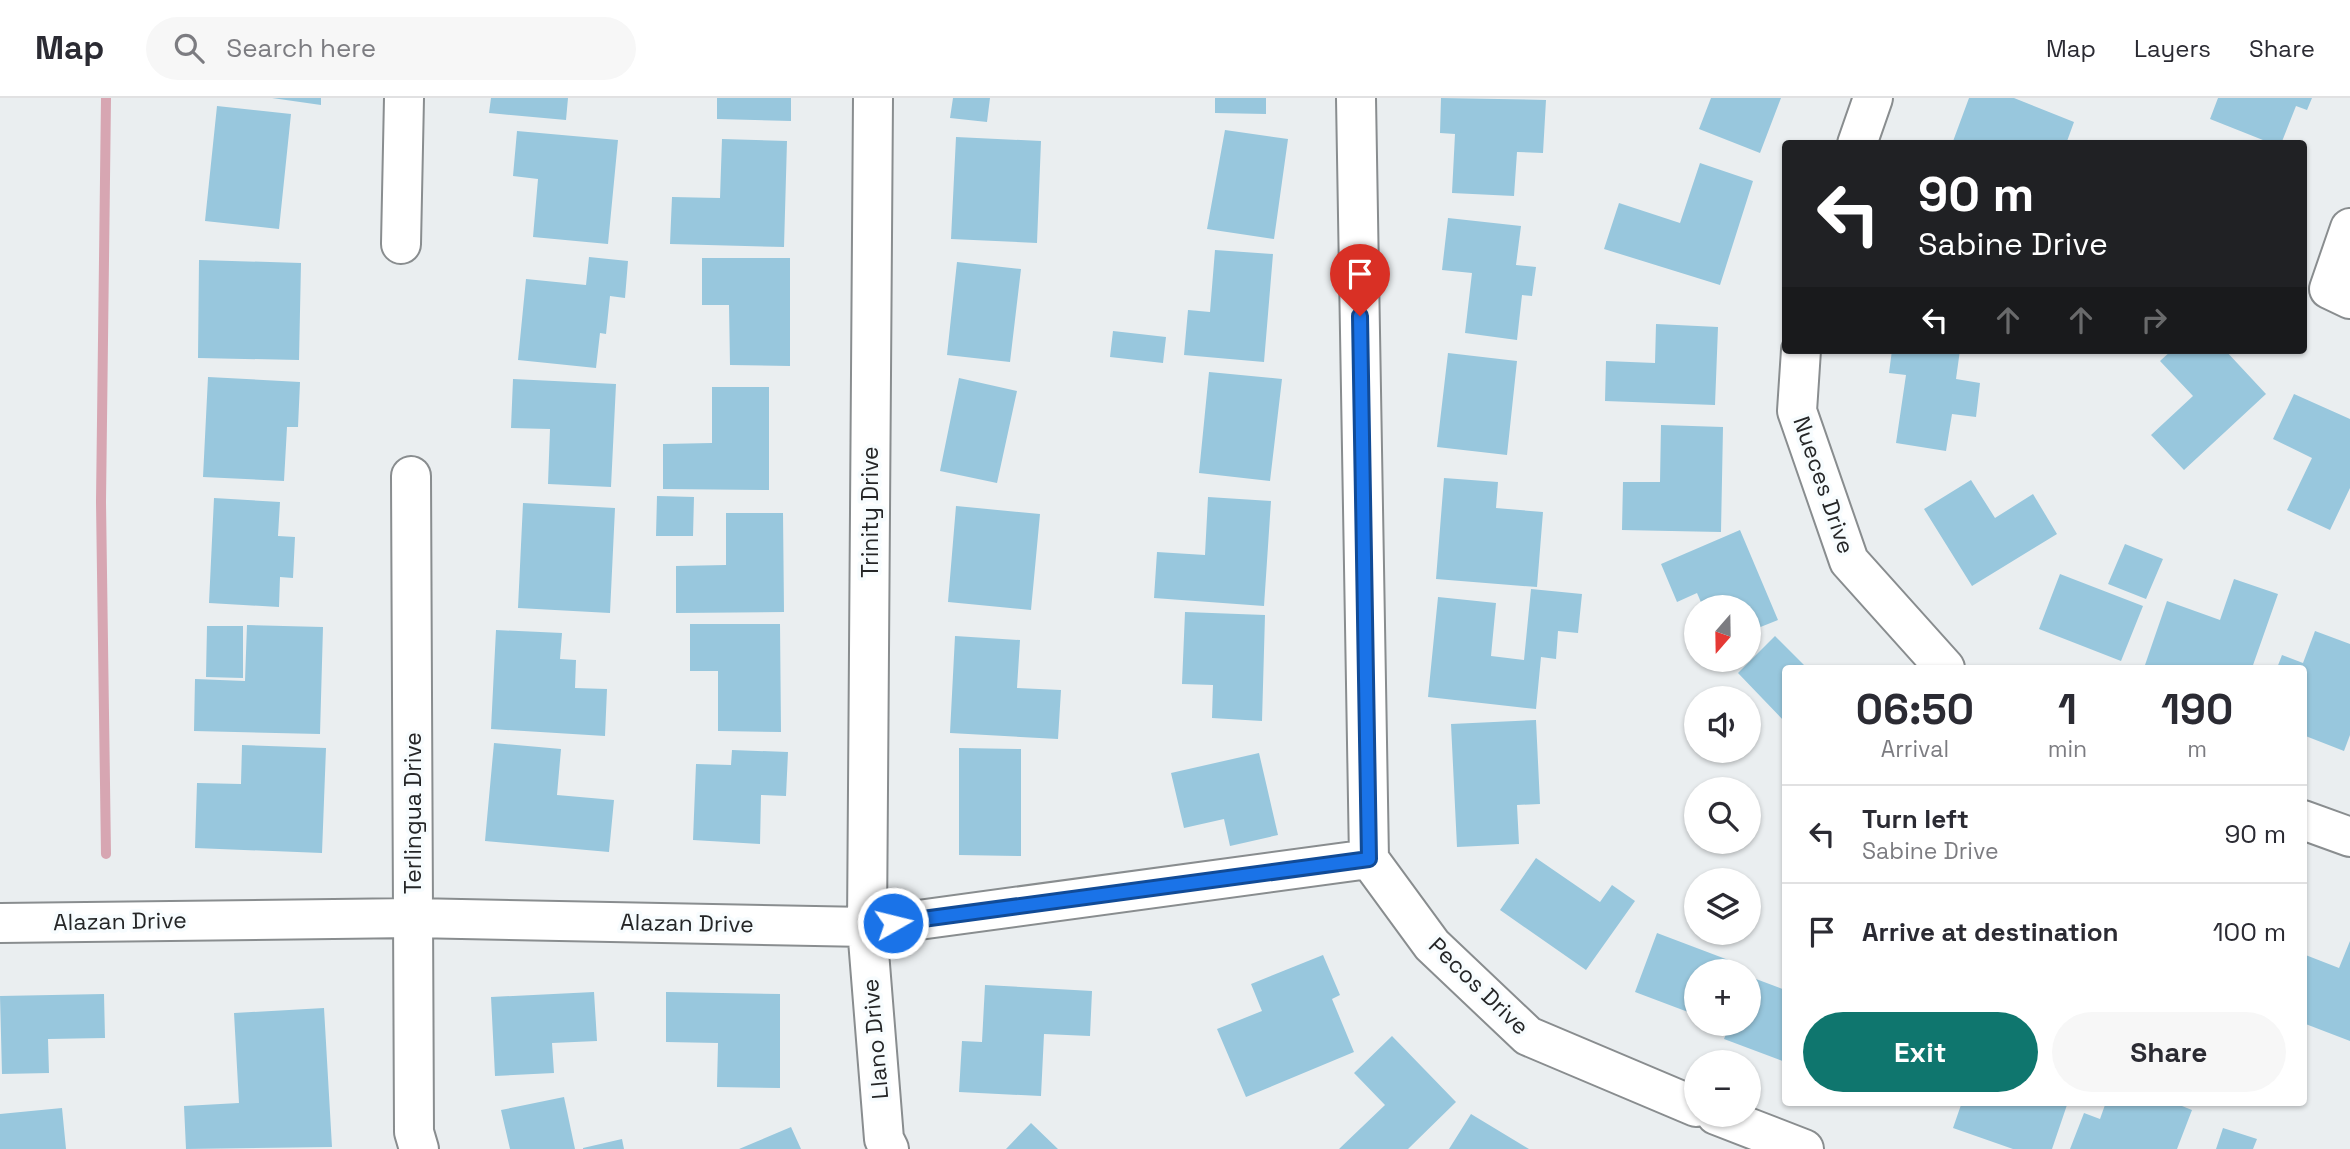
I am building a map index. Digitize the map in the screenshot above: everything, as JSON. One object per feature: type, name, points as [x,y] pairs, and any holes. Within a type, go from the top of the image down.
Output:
[{"type":"street","points":[[401,244],[404,98]]},
{"type":"street","name":"Trinity Drive","points":[[867,927],[873,98]]},
{"type":"street","points":[[1356,98],[1369,859]]},
{"type":"street","points":[[1858,140],[1873,98]]},
{"type":"street","points":[[2339,294],[2350,228]]},
{"type":"street","name":"Nueces Drive","points":[[1801,354],[1797,411],[1849,561],[1942,665]]},
{"type":"street","name":"Terlingua Drive","points":[[411,476],[414,1132],[419,1149]]},
{"type":"street","points":[[2307,821],[2350,837]]},
{"type":"street","name":"Alazan Drive","points":[[0,923],[413,918],[867,927],[1369,859]]},
{"type":"street","name":"Pecos Drive","points":[[1369,859],[1432,945],[1528,1036],[1684,1102]]},
{"type":"street","name":"Llano Drive","points":[[867,927],[884,1139],[889,1149]]},
{"type":"street","points":[[1747,1127],[1804,1149]]},
{"type":"building","points":[[272,98],[321,98],[321,105]]},
{"type":"building","points":[[491,98],[568,98],[566,120],[489,113]]},
{"type":"building","points":[[717,98],[791,98],[791,121],[717,119]]},
{"type":"building","points":[[953,98],[990,98],[987,122],[950,118]]},
{"type":"building","points":[[1215,98],[1266,98],[1266,114],[1215,113]]},
{"type":"building","points":[[1441,98],[1546,100],[1543,153],[1517,152],[1514,196],[1452,193],[1455,134],[1440,133]]},
{"type":"building","points":[[1711,98],[1781,98],[1760,153],[1699,129]]},
{"type":"building","points":[[1969,98],[2014,98],[2074,122],[2067,140],[1953,140]]},
{"type":"building","points":[[2218,98],[2312,98],[2307,110],[2296,106],[2283,140],[2263,140],[2210,119]]},
{"type":"building","points":[[217,106],[291,114],[279,229],[205,221]]},
{"type":"building","points":[[1225,130],[1288,139],[1274,239],[1207,229]]},
{"type":"building","points":[[517,131],[618,140],[608,244],[533,237],[538,179],[513,176]]},
{"type":"building","points":[[956,137],[1041,141],[1037,243],[951,239]]},
{"type":"building","points":[[722,139],[787,141],[784,247],[670,244],[672,197],[720,198]]},
{"type":"building","points":[[1700,163],[1753,181],[1720,285],[1604,249],[1619,203],[1680,223]]},
{"type":"building","points":[[1448,218],[1521,226],[1516,265],[1536,267],[1532,296],[1522,295],[1517,340],[1465,333],[1472,273],[1442,270]]},
{"type":"building","points":[[1215,250],[1273,254],[1264,362],[1184,355],[1188,310],[1210,312]]},
{"type":"building","points":[[589,257],[628,261],[625,298],[610,296],[606,334],[600,333],[596,368],[518,360],[526,279],[586,285]]},
{"type":"building","points":[[702,258],[790,258],[790,366],[730,365],[729,305],[702,305]]},
{"type":"building","points":[[199,260],[301,263],[299,360],[198,358]]},
{"type":"building","points":[[957,262],[1021,269],[1010,362],[947,355]]},
{"type":"building","points":[[1656,324],[1718,327],[1715,405],[1605,401],[1606,361],[1655,363]]},
{"type":"building","points":[[1113,331],[1166,337],[1163,363],[1110,357]]},
{"type":"building","points":[[1448,353],[1517,361],[1507,455],[1437,447]]},
{"type":"building","points":[[1891,354],[1959,354],[1956,379],[1980,383],[1976,417],[1952,414],[1946,451],[1896,443],[1906,375],[1889,373]]},
{"type":"building","points":[[2168,354],[2229,354],[2266,394],[2184,470],[2151,435],[2193,396],[2160,361]]},
{"type":"building","points":[[1209,372],[1282,379],[1270,481],[1199,473]]},
{"type":"building","points":[[208,377],[300,382],[298,427],[287,427],[284,481],[203,477]]},
{"type":"building","points":[[959,378],[1017,391],[997,483],[940,471]]},
{"type":"building","points":[[513,379],[616,384],[611,487],[548,484],[550,429],[511,428]]},
{"type":"building","points":[[712,387],[769,387],[769,490],[663,489],[663,444],[712,443]]},
{"type":"building","points":[[2294,394],[2350,419],[2350,488],[2330,530],[2287,510],[2312,458],[2273,439]]},
{"type":"building","points":[[1661,425],[1723,427],[1721,532],[1622,530],[1623,482],[1660,482]]},
{"type":"building","points":[[1444,478],[1498,482],[1496,508],[1543,512],[1537,587],[1436,579]]},
{"type":"building","points":[[1971,480],[1995,518],[2033,494],[2057,534],[1972,586],[1924,509]]},
{"type":"building","points":[[657,496],[694,497],[693,536],[656,536]]},
{"type":"building","points":[[1208,497],[1271,501],[1264,606],[1154,598],[1157,552],[1205,555]]},
{"type":"building","points":[[214,498],[280,502],[278,536],[295,537],[293,578],[280,577],[279,607],[209,603]]},
{"type":"building","points":[[523,503],[615,508],[610,613],[518,608]]},
{"type":"building","points":[[956,506],[1040,514],[1031,610],[948,602]]},
{"type":"building","points":[[726,513],[783,513],[784,612],[676,613],[676,566],[726,565]]},
{"type":"building","points":[[1740,530],[1778,620],[1761,627],[1761,595],[1697,593],[1684,595],[1684,599],[1677,602],[1661,564]]},
{"type":"building","points":[[2125,544],[2163,559],[2146,599],[2108,584]]},
{"type":"building","points":[[2060,574],[2143,606],[2121,661],[2039,629]]},
{"type":"building","points":[[2234,579],[2278,594],[2253,665],[2145,665],[2167,601],[2220,620]]},
{"type":"building","points":[[1531,589],[1582,594],[1578,633],[1558,631],[1556,659],[1541,657],[1536,709],[1428,697],[1438,597],[1496,603],[1491,656],[1524,660]]},
{"type":"building","points":[[1185,612],[1265,615],[1262,721],[1212,718],[1213,685],[1182,684]]},
{"type":"building","points":[[690,624],[780,624],[781,732],[718,731],[718,671],[690,671]]},
{"type":"building","points":[[247,625],[323,627],[320,734],[194,731],[195,679],[245,681]]},
{"type":"building","points":[[207,626],[243,626],[243,678],[206,677]]},
{"type":"building","points":[[496,630],[562,633],[560,659],[576,660],[575,688],[607,689],[605,736],[491,729]]},
{"type":"building","points":[[2315,631],[2350,644],[2350,735],[2344,751],[2307,737],[2307,665],[2278,665],[2282,655],[2303,663]]},
{"type":"building","points":[[955,636],[1020,640],[1017,688],[1061,690],[1058,739],[950,733]]},
{"type":"building","points":[[1775,636],[1804,665],[1782,665],[1782,719],[1761,697],[1761,686],[1750,686],[1738,673],[1761,672],[1761,650]]},
{"type":"building","points":[[1536,720],[1540,804],[1517,805],[1519,844],[1457,847],[1451,724]]},
{"type":"building","points":[[494,743],[561,749],[557,795],[614,800],[609,852],[485,841]]},
{"type":"building","points":[[242,745],[326,748],[322,853],[195,848],[197,783],[241,784]]},
{"type":"building","points":[[959,748],[1021,749],[1021,856],[959,855]]},
{"type":"building","points":[[732,750],[788,752],[786,796],[761,795],[760,844],[693,840],[696,764],[731,765]]},
{"type":"building","points":[[1259,753],[1278,835],[1230,846],[1224,819],[1184,828],[1171,773]]},
{"type":"building","points":[[1536,858],[1600,902],[1612,885],[1635,901],[1586,970],[1500,910]]},
{"type":"building","points":[[1657,933],[1726,959],[1684,959],[1684,1010],[1635,992]]},
{"type":"building","points":[[2350,941],[2350,1041],[2307,1025],[2307,956],[2339,968]]},
{"type":"building","points":[[1323,955],[1340,995],[1332,999],[1354,1052],[1246,1097],[1217,1029],[1262,1011],[1251,984]]},
{"type":"building","points":[[1761,981],[1782,989],[1782,1061],[1761,1053],[1761,1050],[1753,1050],[1724,1039],[1725,1036],[1761,1036]]},
{"type":"building","points":[[985,985],[1092,991],[1090,1036],[1044,1034],[1041,1096],[959,1092],[962,1041],[982,1042]]},
{"type":"building","points":[[594,992],[597,1041],[552,1043],[554,1073],[495,1076],[491,997]]},
{"type":"building","points":[[666,992],[780,994],[780,1088],[717,1087],[718,1043],[666,1042]]},
{"type":"building","points":[[104,994],[105,1038],[48,1039],[49,1073],[2,1074],[0,996]]},
{"type":"building","points":[[324,1008],[332,1147],[186,1149],[184,1106],[239,1103],[234,1013]]},
{"type":"building","points":[[1392,1036],[1456,1102],[1408,1149],[1339,1149],[1385,1105],[1354,1073]]},
{"type":"building","points":[[564,1097],[575,1149],[510,1149],[501,1110]]},
{"type":"building","points":[[1961,1106],[2067,1106],[2052,1149],[2013,1149],[1953,1128]]},
{"type":"building","points":[[2105,1106],[2182,1106],[2192,1110],[2177,1149],[2070,1149],[2084,1113],[2100,1119]]},
{"type":"building","points":[[62,1108],[66,1149],[0,1149],[0,1114]]},
{"type":"building","points":[[1471,1114],[1529,1149],[1449,1149]]},
{"type":"building","points":[[1031,1123],[1058,1149],[1006,1149]]},
{"type":"building","points":[[791,1127],[801,1149],[739,1149]]},
{"type":"building","points":[[2223,1128],[2257,1139],[2253,1149],[2216,1149]]},
{"type":"building","points":[[622,1139],[624,1149],[583,1149],[583,1148]]},
{"type":"waterway","points":[[106,98],[101,502],[106,854]]},
{"type":"route","points":[[893,923],[1369,859],[1360,316]]}]
